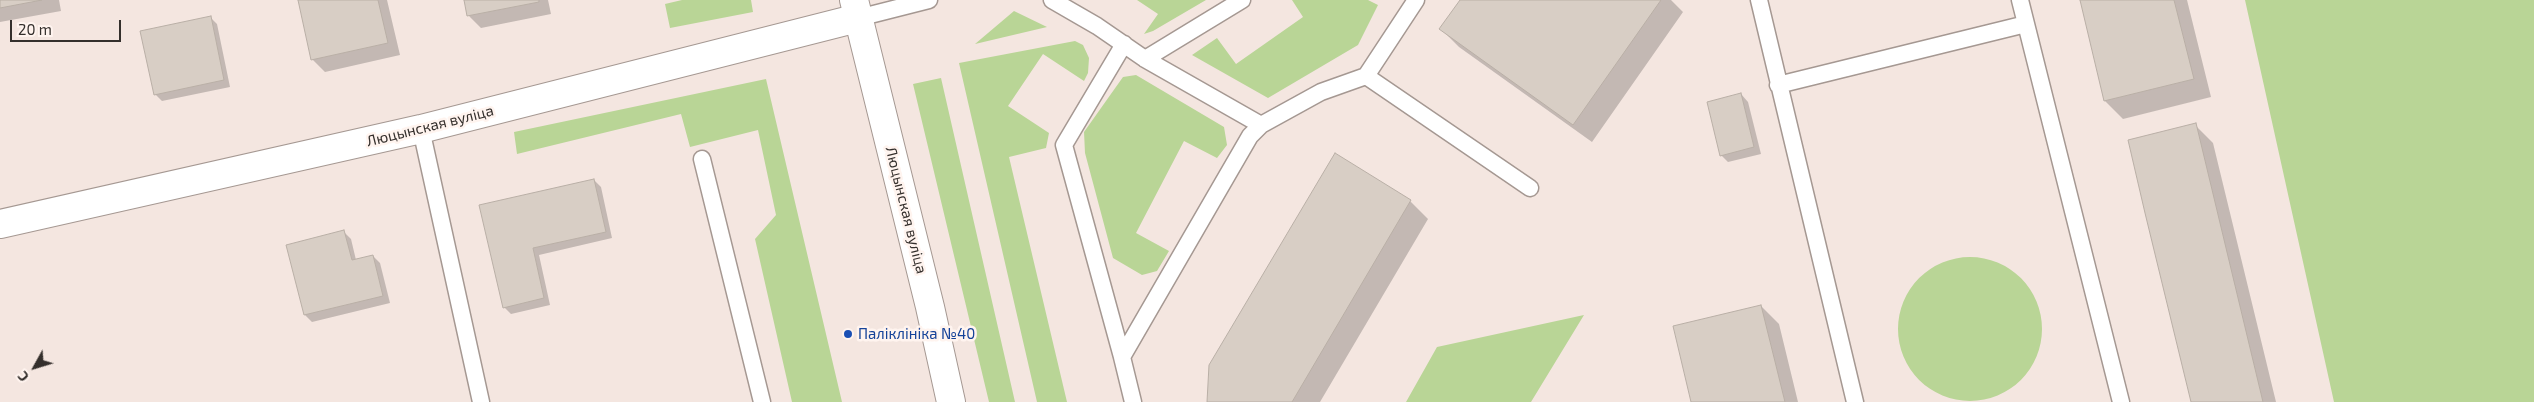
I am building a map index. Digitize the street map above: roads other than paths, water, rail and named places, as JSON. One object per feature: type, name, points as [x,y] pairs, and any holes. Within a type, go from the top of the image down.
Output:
[{"type":"street","name":"Люцынская вуліца","points":[[0,224],[421,129],[856,9],[930,307],[951,402]]},
{"type":"lane","points":[[856,9],[929,0]]},
{"type":"lane","points":[[1052,0],[1145,59],[1261,125]]},
{"type":"lane","points":[[1145,59],[1242,0]]},
{"type":"lane","points":[[1122,357],[1250,136],[1261,125],[1320,92],[1366,76],[1416,0]]},
{"type":"lane","points":[[1759,0],[1855,402]]},
{"type":"lane","points":[[2020,0],[2121,402]]},
{"type":"lane","points":[[1778,85],[2026,24]]},
{"type":"lane","points":[[1124,44],[1064,146],[1133,402]]},
{"type":"lane","points":[[1366,76],[1530,188]]},
{"type":"lane","points":[[421,129],[481,402]]},
{"type":"lane","points":[[702,159],[762,402]]},
{"type":"place","name":"Паліклініка №40","points":[[848,334]]}]
